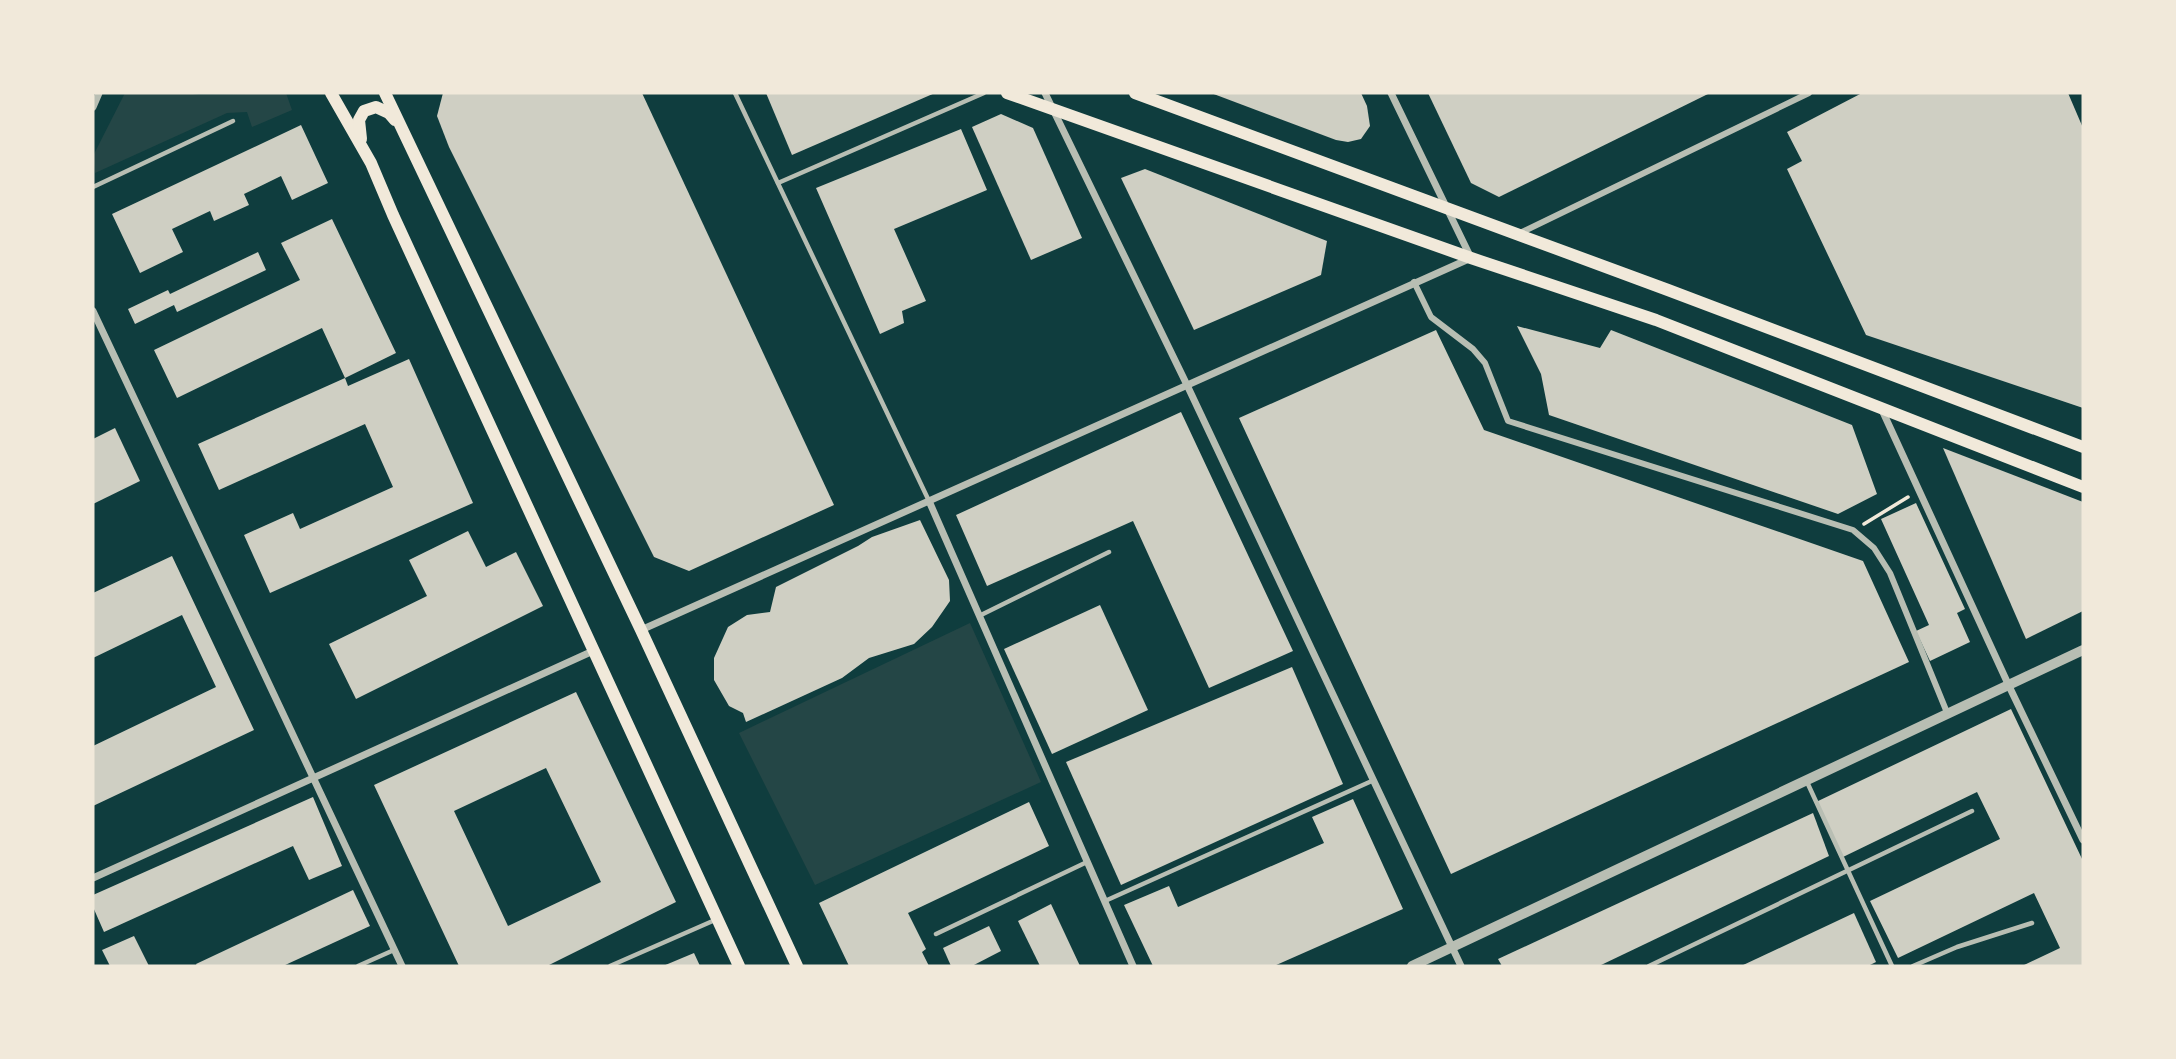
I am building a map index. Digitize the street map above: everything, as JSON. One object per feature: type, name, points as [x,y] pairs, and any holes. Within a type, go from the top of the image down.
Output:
[{"type":"main road","points":[[331,93],[371,163]]},
{"type":"main road","points":[[385,93],[641,630],[797,966]]},
{"type":"main road","points":[[1007,93],[1471,258],[1656,320],[2083,487]]},
{"type":"main road","points":[[1135,93],[2083,447]]},
{"type":"main road","points":[[402,128],[376,107],[364,111],[359,120],[359,130],[393,215],[739,966]]},
{"type":"street","points":[[93,107],[99,93]]},
{"type":"street","points":[[1045,93],[1187,385],[1461,966]]},
{"type":"street","points":[[641,630],[1471,258],[1391,93]]},
{"type":"street","points":[[1518,234],[1809,93]]},
{"type":"street","points":[[1414,282],[1431,317],[1473,349],[1485,363],[1508,421],[1853,530],[1874,548],[1889,573],[1948,715]]},
{"type":"street","points":[[93,311],[402,966]]},
{"type":"street","points":[[1882,410],[2083,840]]},
{"type":"street","points":[[929,501],[1133,966]]},
{"type":"street","points":[[1412,966],[2083,650]]},
{"type":"street","points":[[93,878],[593,651]]},
{"type":"lane","points":[[735,93],[929,501]]},
{"type":"lane","points":[[778,183],[984,93]]},
{"type":"lane","points":[[93,187],[233,121]]},
{"type":"lane","points":[[979,616],[1109,552]]},
{"type":"lane","points":[[1105,902],[1374,780]]},
{"type":"lane","points":[[1806,781],[1892,966]]},
{"type":"lane","points":[[1649,966],[1972,811]]},
{"type":"lane","points":[[936,934],[1087,862]]},
{"type":"lane","points":[[610,966],[718,919]]},
{"type":"lane","points":[[1913,966],[1957,947],[2032,923]]},
{"type":"lane","points":[[358,966],[394,950]]},
{"type":"path","points":[[1853,530],[1919,490]]},
{"type":"shaded area","points":[[125,93],[286,93],[292,110],[252,127],[247,112],[227,113],[95,173],[93,156]]},
{"type":"shaded area","points":[[970,623],[1041,782],[815,885],[739,733]]},
{"type":"building","points":[[443,93],[642,93],[834,505],[689,571],[654,557],[449,147],[437,116]]},
{"type":"building","points":[[766,93],[935,93],[792,155]]},
{"type":"building","points":[[1211,93],[1361,93],[1367,106],[1370,126],[1361,139],[1348,142],[1336,140]]},
{"type":"building","points":[[1428,93],[1710,93],[1499,197],[1471,183]]},
{"type":"building","points":[[1862,93],[2068,93],[2083,128],[2083,408],[1866,335],[1787,169],[1802,161],[1787,132]]},
{"type":"building","points":[[1001,114],[1033,128],[1082,238],[1031,260],[972,127]]},
{"type":"building","points":[[301,125],[328,183],[292,200],[281,176],[244,194],[249,205],[214,221],[210,211],[172,229],[183,252],[140,273],[112,214]]},
{"type":"building","points":[[961,129],[987,190],[894,229],[926,301],[902,311],[904,323],[880,334],[816,188]]},
{"type":"building","points":[[1145,169],[1327,241],[1321,275],[1194,330],[1121,178]]},
{"type":"building","points":[[332,219],[396,353],[345,378],[322,328],[177,398],[154,350],[300,280],[281,243]]},
{"type":"building","points":[[258,252],[266,270],[177,312],[174,305],[135,324],[128,309],[168,290],[170,294]]},
{"type":"building","points":[[1517,326],[1600,348],[1611,330],[1852,425],[1877,494],[1838,514],[1549,415],[1541,374]]},
{"type":"building","points":[[1436,330],[1484,430],[1863,561],[1909,662],[1451,874],[1239,418]]},
{"type":"building","points":[[409,359],[473,503],[270,593],[244,535],[293,513],[300,529],[393,487],[365,424],[219,490],[198,444],[345,378],[348,386]]},
{"type":"building","points":[[1181,412],[1293,651],[1209,688],[1133,521],[987,586],[956,515]]},
{"type":"building","points":[[115,428],[140,481],[93,504],[93,439]]},
{"type":"building","points":[[1943,448],[2083,502],[2083,611],[2026,639]]},
{"type":"building","points":[[1916,503],[1965,609],[1957,613],[1970,642],[1930,661],[1916,631],[1929,625],[1881,519]]},
{"type":"building","points":[[920,520],[949,580],[950,601],[932,627],[914,644],[869,658],[842,678],[746,722],[743,713],[729,706],[714,680],[714,658],[728,627],[747,615],[770,612],[776,587],[872,537]]},
{"type":"building","points":[[468,531],[486,567],[516,552],[543,606],[356,699],[329,644],[427,596],[409,560]]},
{"type":"building","points":[[172,556],[254,730],[93,806],[93,746],[216,687],[182,615],[93,658],[93,593]]},
{"type":"building","points":[[1100,605],[1148,710],[1052,754],[1004,649]]},
{"type":"building","points":[[1292,667],[1343,784],[1121,885],[1066,762]]},
{"type":"building","points":[[576,692],[676,902],[547,966],[459,966],[374,785]],"holes":[[[546,768],[601,882],[508,926],[454,811]]]},
{"type":"building","points":[[2011,709],[2083,861],[2083,966],[2022,966],[2060,948],[2034,893],[1898,958],[1870,901],[2000,839],[1977,792],[1843,857],[1816,802]]},
{"type":"building","points":[[313,797],[342,866],[309,880],[293,846],[104,932],[93,907],[93,895]]},
{"type":"building","points":[[1353,799],[1403,909],[1274,966],[1153,966],[1124,905],[1169,886],[1178,907],[1324,843],[1312,817]]},
{"type":"building","points":[[1029,802],[1049,846],[908,913],[926,949],[922,952],[929,966],[849,966],[819,903]]},
{"type":"building","points":[[1813,813],[1829,856],[1599,966],[1502,966],[1498,959]]},
{"type":"building","points":[[353,890],[370,926],[283,966],[196,964]]},
{"type":"building","points":[[1051,904],[1080,966],[1040,966],[1018,921]]},
{"type":"building","points":[[1854,913],[1876,962],[1868,966],[1741,966]]},
{"type":"building","points":[[989,926],[1001,951],[972,966],[951,966],[943,948]]},
{"type":"building","points":[[134,936],[149,966],[110,966],[102,950]]},
{"type":"building","points":[[694,953],[700,966],[663,966]]}]
